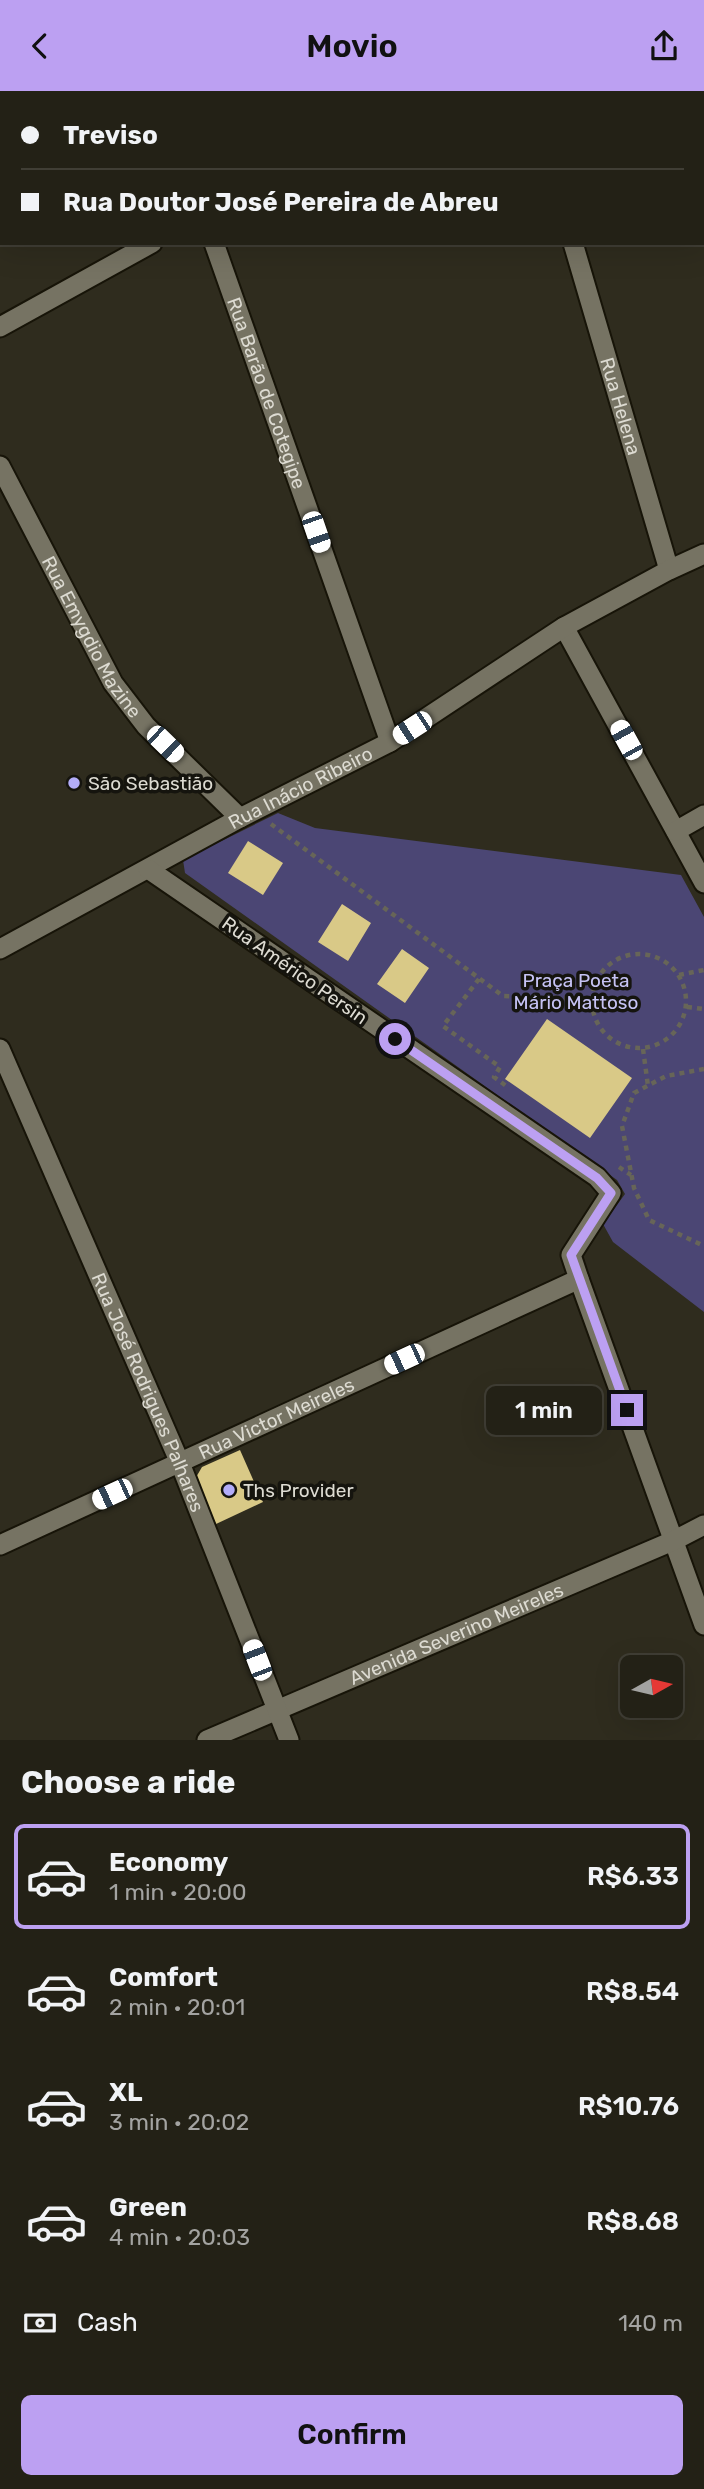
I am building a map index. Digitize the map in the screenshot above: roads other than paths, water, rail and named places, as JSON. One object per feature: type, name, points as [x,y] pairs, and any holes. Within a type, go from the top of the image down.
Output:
[{"type":"street","points":[[0,327],[148,245]]},
{"type":"street","name":"Rua Barão de Cotegipe","points":[[215,245],[390,742]]},
{"type":"street","name":"Rua Helena","points":[[574,245],[670,570]]},
{"type":"street","name":"Rua Emygdio Mazine","points":[[0,466],[113,683],[146,726],[240,818]]},
{"type":"street","name":"Rua Inácio Ribeiro","points":[[0,949],[240,818],[390,742],[564,627],[704,554]]},
{"type":"street","points":[[564,627],[704,883]]},
{"type":"street","points":[[676,831],[704,815]]},
{"type":"street","name":"Rua Américo Persin","points":[[148,869],[597,1178],[611,1193],[571,1255],[579,1279]]},
{"type":"street","name":"Rua José Rodrigues Palhares","points":[[0,1049],[180,1463],[289,1740]]},
{"type":"street","points":[[579,1279],[704,1625]]},
{"type":"street","name":"Rua Victor Meireles","points":[[0,1545],[579,1279]]},
{"type":"street","name":"Avenida Severino Meireles","points":[[206,1740],[675,1540],[704,1525]]},
{"type":"place","name":"São Sebastião","points":[[74,783]]},
{"type":"place","name":"Ths Provider","points":[[229,1490]]},
{"type":"park label","name":"Praça Poeta Mário Mattoso","points":[[576,991]]}]
